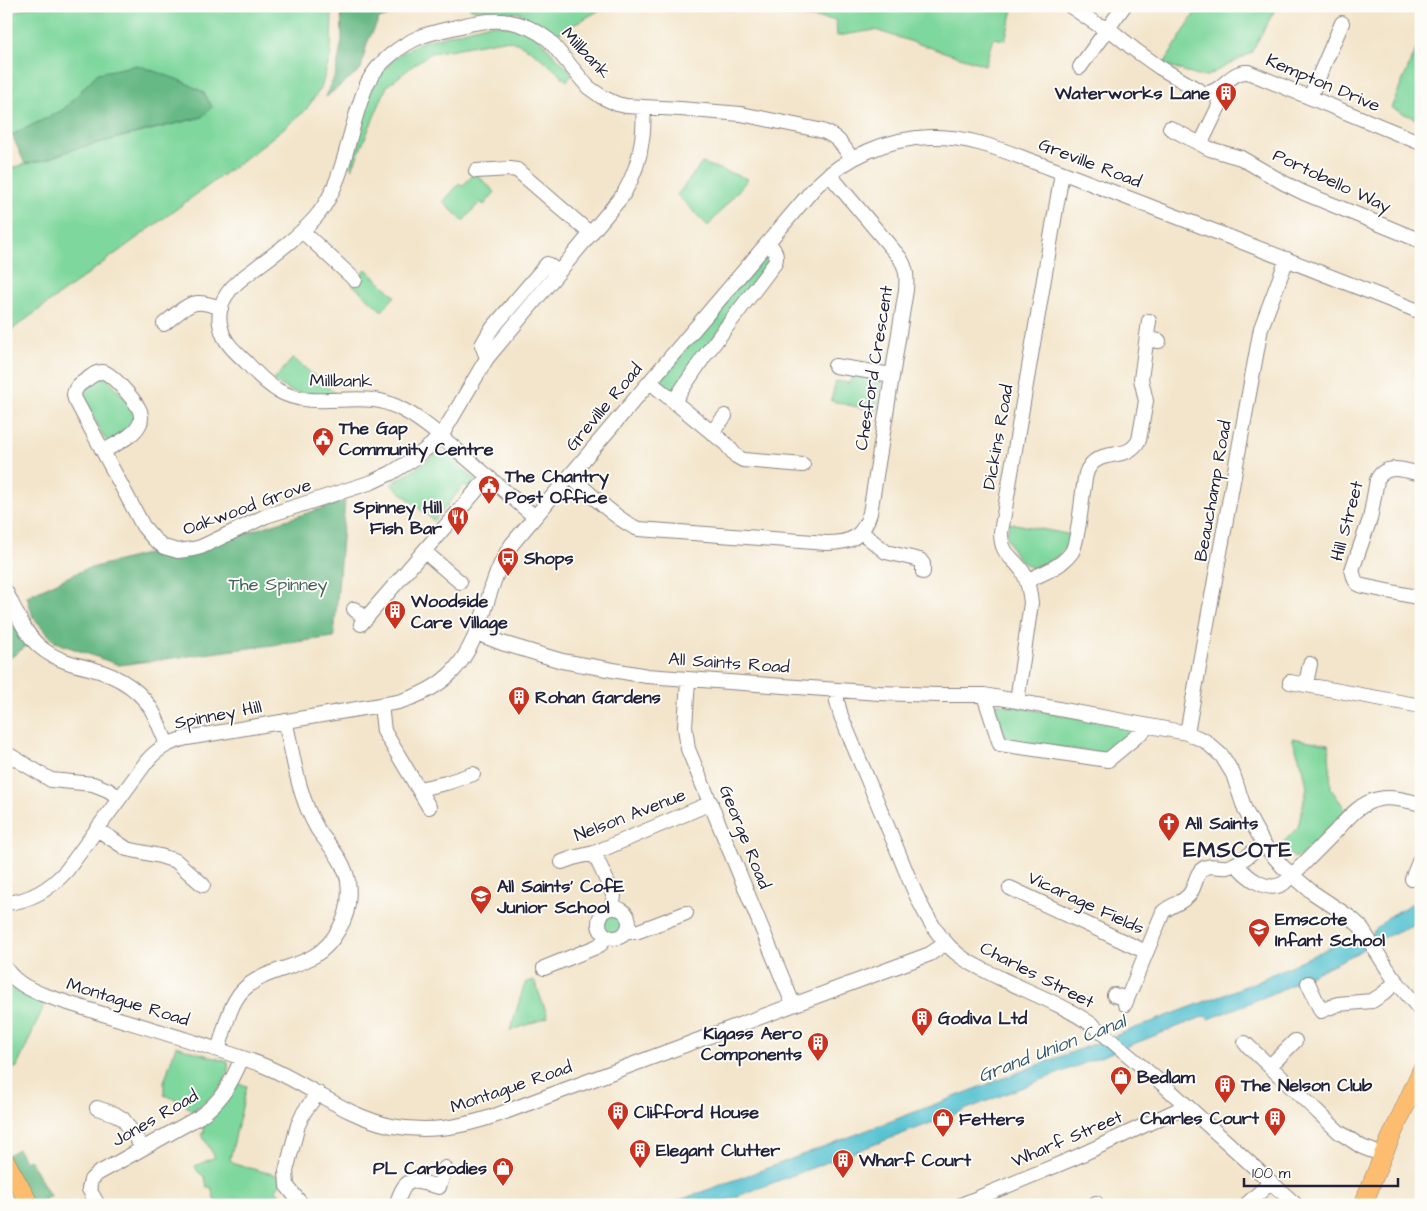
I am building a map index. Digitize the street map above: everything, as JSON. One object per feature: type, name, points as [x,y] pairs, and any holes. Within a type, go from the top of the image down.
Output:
[{"type":"main road","points":[[1363,1205],[1383,1155],[1421,1071]]},
{"type":"main road","points":[[6,1162],[30,1205]]},
{"type":"street","points":[[1070,6],[1098,25],[1108,28],[1135,50],[1177,79],[1203,93],[1214,92],[1218,97],[1219,106],[1200,143]]},
{"type":"street","points":[[1080,66],[1124,6]]},
{"type":"street","name":"Millbank","points":[[535,517],[414,416],[386,403],[367,400],[313,401],[280,392],[258,374],[229,344],[221,329],[219,320],[221,308],[225,296],[234,285],[302,231],[324,206],[336,184],[369,80],[383,62],[408,43],[424,35],[485,20],[499,20],[522,25],[539,32],[549,40],[595,93],[617,104],[644,108],[741,114],[819,130],[837,139],[852,159]]},
{"type":"street","points":[[1310,97],[1342,23]]},
{"type":"street","name":"Kempton Drive","points":[[1214,92],[1237,74],[1244,72],[1252,73],[1421,143]]},
{"type":"street","points":[[476,171],[510,168],[518,170],[591,234],[623,195],[633,176],[642,140],[644,108]]},
{"type":"street","name":"Portobello Way","points":[[1170,128],[1210,149],[1241,158],[1304,193],[1421,242]]},
{"type":"street","name":"Greville Road","points":[[476,633],[499,567],[512,544],[812,190],[829,174],[870,150],[902,140],[944,137],[968,140],[990,146],[1062,172],[1421,312]]},
{"type":"street","name":"Dickins Road","points":[[1017,701],[1031,603],[1027,581],[1019,567],[1006,554],[1001,532],[1062,172]]},
{"type":"street","name":"Chesford Crescent","points":[[829,174],[895,251],[906,269],[906,290],[870,513],[865,528],[861,532]]},
{"type":"street","points":[[302,231],[355,280]]},
{"type":"street","name":"Oakwood Grove","points":[[104,451],[134,432],[141,420],[140,411],[135,403],[111,375],[103,372],[94,374],[79,385],[74,391],[74,395],[143,526],[158,543],[178,551],[201,547],[266,516],[372,482],[412,460],[440,436],[487,358],[482,345],[490,331],[547,264],[558,272],[591,234]]},
{"type":"street","points":[[674,401],[775,263],[776,254],[768,243]]},
{"type":"street","name":"Beauchamp Road","points":[[1187,733],[1261,328],[1287,259]]},
{"type":"street","points":[[164,324],[196,303],[221,308]]},
{"type":"street","points":[[1027,581],[1060,564],[1071,553],[1075,541],[1085,476],[1090,466],[1103,456],[1127,452],[1139,440],[1146,401],[1141,379],[1153,340],[1149,321]]},
{"type":"street","points":[[835,366],[892,375]]},
{"type":"street","points":[[650,382],[712,432],[742,460],[803,465]]},
{"type":"street","points":[[712,432],[725,416]]},
{"type":"street","name":"Hill Street","points":[[1421,474],[1394,469],[1388,469],[1380,473],[1366,531],[1352,570],[1355,580],[1363,586],[1421,598]]},
{"type":"street","points":[[570,476],[624,522],[639,530],[827,543],[845,542],[856,537],[861,532],[886,552],[920,560],[923,564],[924,572]]},
{"type":"street","points":[[354,609],[364,621],[488,477]]},
{"type":"street","points":[[425,552],[460,582]]},
{"type":"street","points":[[6,592],[27,633],[38,646],[66,662],[107,674],[126,683],[151,709],[167,744]]},
{"type":"street","name":"All Saints Road","points":[[476,633],[516,648],[562,661],[647,676],[913,695],[984,695],[1187,733],[1205,740],[1222,756],[1233,774],[1245,810],[1263,843],[1292,875],[1312,892],[1352,918],[1360,926],[1396,982],[1421,1011]]},
{"type":"street","name":"Spinney Hill","points":[[6,903],[33,896],[52,885],[67,870],[152,755],[167,744],[186,738],[407,700],[423,694],[437,685],[457,667],[476,633]]},
{"type":"street","points":[[1306,684],[1310,664]]},
{"type":"street","name":"George Road","points":[[688,680],[685,728],[689,753],[793,1004]]},
{"type":"street","points":[[1290,682],[1421,706]]},
{"type":"street","name":"Charles Street","points":[[837,690],[837,701],[842,716],[910,881],[928,917],[946,943],[960,956],[977,967],[1085,1019],[1101,1031],[1296,1205]]},
{"type":"street","points":[[984,695],[1000,744],[1108,760],[1149,726]]},
{"type":"street","points":[[380,706],[384,731],[429,807]]},
{"type":"street","points":[[218,1050],[229,1015],[243,991],[262,977],[307,960],[320,952],[341,926],[348,902],[348,884],[341,861],[315,825],[305,802],[297,778],[286,721]]},
{"type":"street","points":[[6,753],[51,780],[93,784],[120,798]]},
{"type":"street","points":[[419,789],[472,774]]},
{"type":"street","points":[[1263,843],[1236,864],[1252,880],[1272,887],[1282,885],[1363,805],[1386,798],[1421,804]]},
{"type":"street","name":"Nelson Avenue","points":[[562,862],[594,853],[711,803]]},
{"type":"street","points":[[97,829],[128,849],[176,861],[203,885]]},
{"type":"street","points":[[594,853],[614,896],[612,908]]},
{"type":"street","points":[[1412,879],[1420,863]]},
{"type":"street","name":"Vicarage Fields","points":[[1122,1000],[1166,909],[1183,900],[1189,894],[1201,870],[1210,866],[1223,867],[1236,864]]},
{"type":"street","name":"Vicarage Fields","points":[[1010,888],[1146,952]]},
{"type":"street","points":[[612,908],[617,908],[623,912],[627,916],[628,922],[627,931],[623,936],[615,939],[606,936],[599,926],[599,920],[603,913],[612,908]]},
{"type":"street","points":[[627,931],[636,932],[686,913]]},
{"type":"street","points":[[544,968],[596,947],[601,944],[606,936]]},
{"type":"street","name":"Montague Road","points":[[6,969],[22,985],[42,994],[218,1050],[283,1073],[348,1112],[380,1123],[418,1129],[465,1125],[496,1115],[930,954],[946,943]]},
{"type":"street","points":[[1308,983],[1322,1011],[1338,1004],[1372,1001],[1396,982]]},
{"type":"street","points":[[1270,1066],[1295,1041]]},
{"type":"street","points":[[1245,1043],[1339,1132],[1362,1148],[1383,1155]]},
{"type":"street","name":"Jones Road","points":[[98,1205],[89,1188],[91,1180],[98,1174],[209,1110],[227,1091],[242,1058]]},
{"type":"street","points":[[302,1205],[287,1186],[286,1171],[298,1126],[304,1112],[318,1093]]},
{"type":"street","name":"Wharf Street","points":[[961,1205],[1074,1158],[1186,1106]]},
{"type":"street","points":[[97,1108],[123,1119],[143,1148]]},
{"type":"street","points":[[396,1205],[405,1184],[415,1181],[438,1187],[445,1168]]},
{"type":"street","points":[[1246,1205],[1270,1182]]},
{"type":"green space","points":[[31,6],[329,6],[332,14],[331,54],[321,88],[305,111],[254,152],[6,334],[6,170],[45,160],[71,150],[202,117],[212,107],[203,92],[182,81],[98,73],[63,110],[12,135],[6,124],[6,16]]},
{"type":"green space","points":[[341,6],[420,6],[379,19],[367,43],[361,69],[326,97],[336,72],[342,41]]},
{"type":"green space","points":[[469,6],[607,6],[554,36],[520,13],[471,9]]},
{"type":"green space","points":[[693,6],[1014,6],[1005,40],[993,38],[985,65],[875,30],[837,36],[836,20]]},
{"type":"green space","points":[[1199,6],[1277,6],[1251,53],[1207,76],[1197,76],[1164,64]]},
{"type":"green space","points":[[490,24],[519,27],[535,35],[573,74],[567,81],[529,49],[512,41],[503,40],[432,53],[387,86],[352,169],[350,163],[370,92],[382,71],[399,55],[418,43]]},
{"type":"green space","points":[[1421,38],[1421,121],[1391,108]]},
{"type":"green space","points":[[137,65],[182,81],[203,92],[212,107],[202,117],[112,139],[71,150],[45,160],[25,164],[12,135],[63,110],[98,73]]},
{"type":"green space","points":[[702,163],[748,179],[708,226],[677,195]]},
{"type":"green space","points":[[475,173],[495,192],[484,205],[480,202],[463,221],[443,202],[459,184],[462,186]]},
{"type":"green space","points":[[764,254],[769,255],[771,258],[676,390],[669,392],[660,386],[662,378]]},
{"type":"green space","points":[[366,269],[395,296],[382,311],[353,285]]},
{"type":"green space","points":[[293,358],[336,394],[332,396],[293,392],[273,381]]},
{"type":"green space","points":[[853,376],[882,377],[877,409],[875,411],[831,401],[836,381],[849,383]]},
{"type":"green space","points":[[102,377],[108,378],[138,415],[137,424],[108,442],[104,438],[83,396],[82,390]]},
{"type":"green space","points":[[440,452],[445,453],[477,481],[472,491],[464,485],[434,521],[391,484]]},
{"type":"green space","name":"The Spinney","points":[[345,501],[334,637],[119,665],[55,642],[33,617],[27,596],[83,570],[162,550],[245,533]]},
{"type":"green space","points":[[1010,523],[1072,535],[1061,553],[1046,563],[1032,568],[1019,558],[1010,546],[1006,535]]},
{"type":"green space","points":[[6,611],[20,636],[28,645],[6,661]]},
{"type":"green space","points":[[995,703],[1139,729],[1109,754],[1006,740]]},
{"type":"green space","points":[[1292,738],[1328,744],[1331,789],[1346,810],[1301,855],[1294,858],[1281,845],[1298,827],[1307,787],[1303,768]]},
{"type":"green space","points":[[613,912],[621,915],[624,923],[621,931],[613,934],[605,931],[602,923],[605,915]]},
{"type":"green space","points":[[6,978],[41,1000],[43,1008],[17,1067],[6,1072]]},
{"type":"green space","points":[[534,980],[548,1017],[510,1031],[525,983]]},
{"type":"green space","points":[[176,1046],[228,1062],[226,1078],[222,1085],[211,1097],[192,1111],[182,1102],[164,1095],[164,1082]]},
{"type":"green space","points":[[237,1083],[247,1086],[230,1159],[234,1164],[280,1176],[281,1182],[276,1190],[289,1205],[243,1205],[241,1201],[229,1205],[216,1205],[211,1187],[207,1187],[205,1177],[198,1172],[195,1166],[215,1157],[201,1134],[205,1131],[201,1124],[214,1113]]},
{"type":"green space","points":[[18,1149],[24,1161],[29,1159],[50,1196],[45,1199],[48,1205],[30,1205],[6,1156]]},
{"type":"water","name":"Grand Union Canal","points":[[1421,898],[1421,921],[1379,940],[1375,940],[1357,953],[1274,993],[1209,1019],[1205,1016],[714,1205],[666,1205],[1251,984],[1346,940],[1361,938],[1371,934],[1387,918]]},
{"type":"place","name":"Waterworks Lane","points":[[1226,112]]},
{"type":"place","name":"The Gap Community Centre","points":[[323,457]]},
{"type":"place","name":"The Chantry Post Office","points":[[489,505]]},
{"type":"place","name":"Spinney Hill Fish Bar","points":[[458,536]]},
{"type":"place","name":"Shops","points":[[508,577]]},
{"type":"place","name":"Woodside Care Village","points":[[395,630]]},
{"type":"place","name":"Rohan Gardens","points":[[519,716]]},
{"type":"place","name":"All Saints","points":[[1169,842]]},
{"type":"place","name":"All Saints' CofE Junior School","points":[[481,915]]},
{"type":"place","name":"Emscote Infant School","points":[[1259,948]]},
{"type":"place","name":"Godiva Ltd","points":[[922,1037]]},
{"type":"place","name":"Kigass Aero Components","points":[[818,1062]]},
{"type":"place","name":"Bedlam","points":[[1121,1096]]},
{"type":"place","name":"The Nelson Club","points":[[1225,1104]]},
{"type":"place","name":"Clifford House","points":[[618,1131]]},
{"type":"place","name":"Charles Court","points":[[1275,1137]]},
{"type":"place","name":"Fetters","points":[[943,1138]]},
{"type":"place","name":"Elegant Clutter","points":[[640,1169]]},
{"type":"place","name":"Wharf Court","points":[[843,1179]]},
{"type":"place","name":"PL Carbodies","points":[[503,1187]]},
{"type":"district","name":"EMSCOTE","points":[[1238,850]]}]
